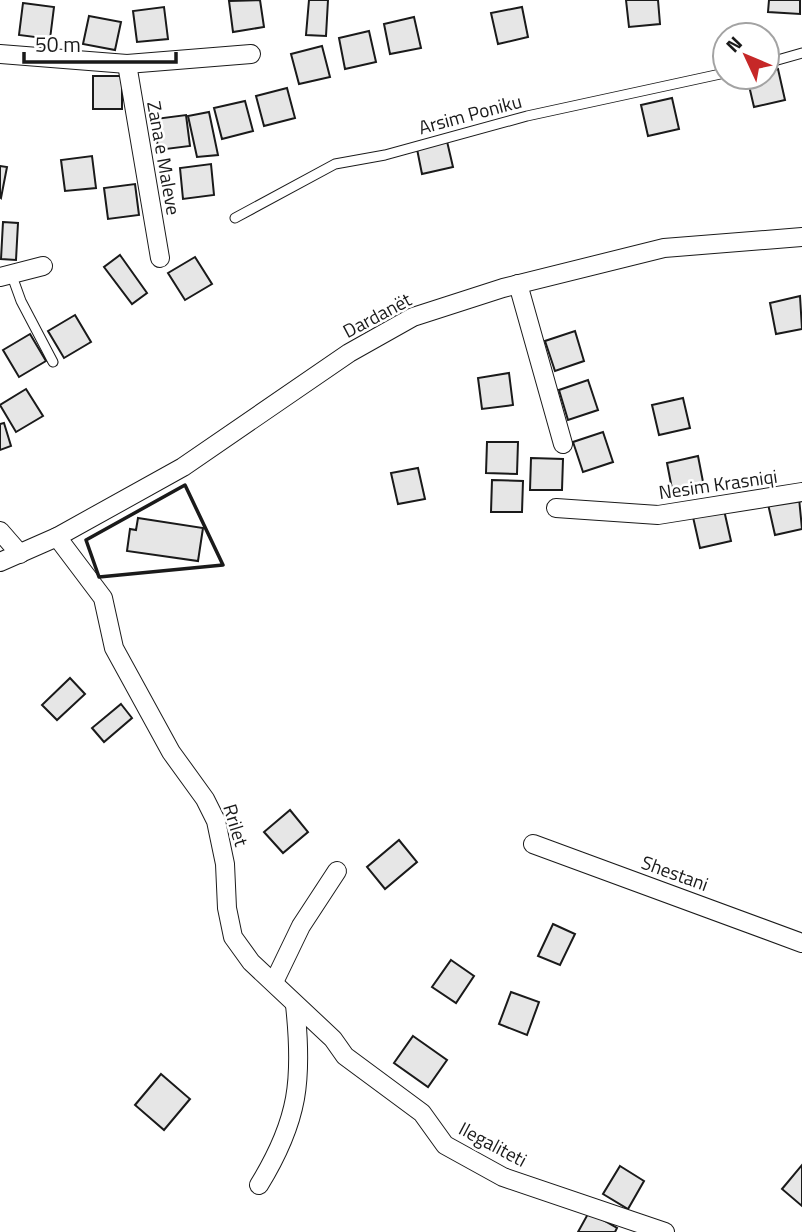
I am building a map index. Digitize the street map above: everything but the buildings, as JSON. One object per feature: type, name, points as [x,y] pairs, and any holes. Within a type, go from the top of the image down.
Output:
[{"type":"street","points":[[0,54],[127,65],[251,54]]},
{"type":"street","name":"Zana e Maleve","points":[[127,65],[160,258]]},
{"type":"street","name":"Dardanët","points":[[0,562],[57,537],[183,467],[385,330],[458,300],[664,248],[802,236]]},
{"type":"street","points":[[6,276],[43,266]]},
{"type":"street","points":[[518,284],[562,444]]},
{"type":"street","name":"Nesim Krasniqi","points":[[556,508],[658,515],[802,492]]},
{"type":"street","points":[[0,531],[20,554]]},
{"type":"street","name":"Rrilet","points":[[57,537],[103,598],[114,648],[171,752],[205,799],[216,821],[225,864],[227,908],[233,937],[251,962],[274,982]]},
{"type":"street","name":"Shestani","points":[[533,844],[802,943]]},
{"type":"street","points":[[274,982],[301,926],[337,871]]},
{"type":"street","name":"Ilegaliteti","points":[[274,982],[333,1039],[345,1056],[422,1114],[445,1145],[503,1177],[665,1232]]},
{"type":"street","points":[[259,1185],[275,1159],[297,1103],[301,1056],[295,1005]]},
{"type":"lane","points":[[781,59],[802,53]]},
{"type":"lane","name":"Arsim Poniku","points":[[235,218],[335,164],[385,155],[527,116],[711,76]]},
{"type":"lane","points":[[6,276],[53,362]]},
{"type":"wall","points":[[185,485],[223,565],[99,577],[86,540],[185,485]]}]
